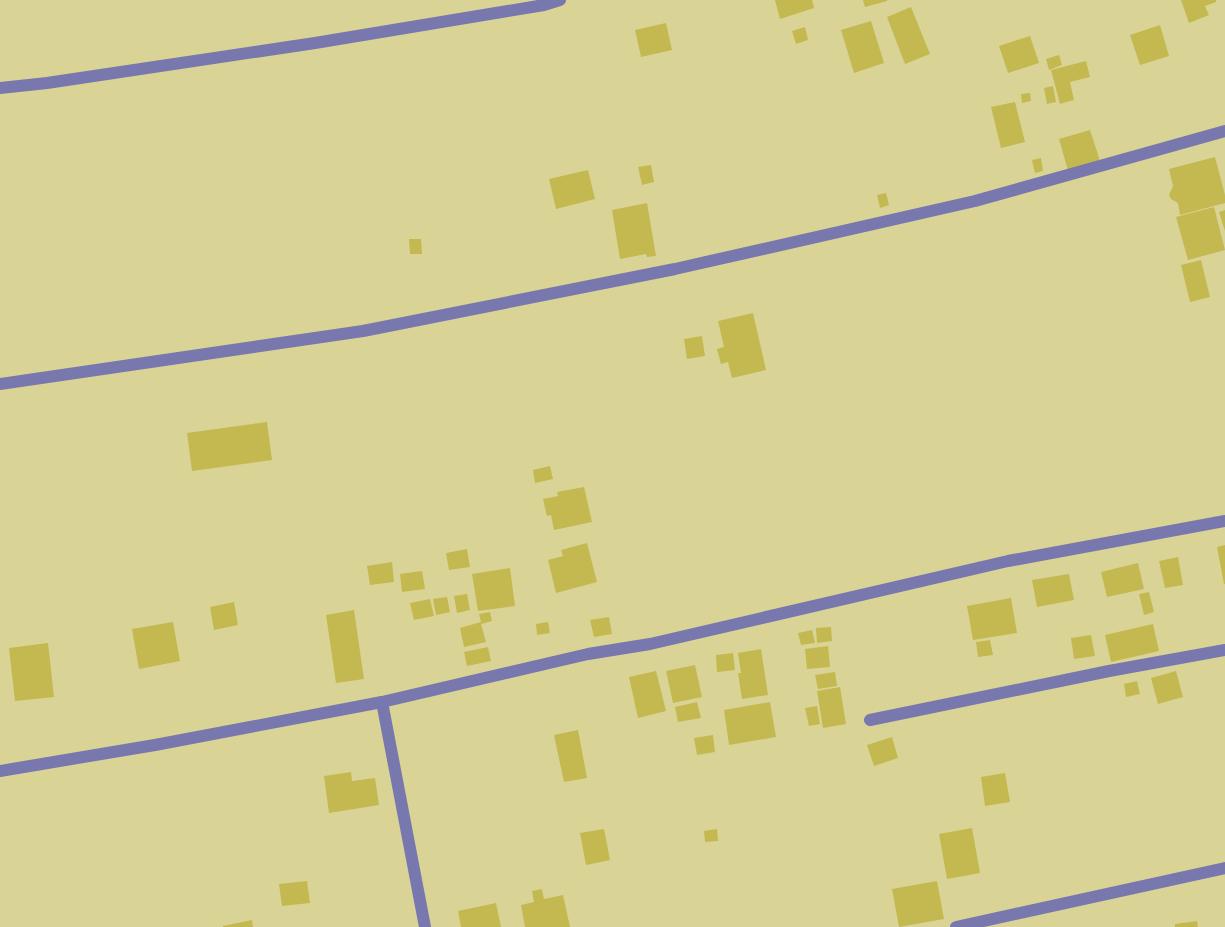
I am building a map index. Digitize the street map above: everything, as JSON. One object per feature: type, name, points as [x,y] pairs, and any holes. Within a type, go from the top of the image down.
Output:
[{"type":"street","points":[[0,88],[47,83],[316,43],[544,5],[560,0]]},
{"type":"street","points":[[0,384],[363,330],[675,269],[975,201],[1225,131]]},
{"type":"street","points":[[0,771],[155,745],[382,702],[588,654],[650,644],[1008,561],[1225,521]]},
{"type":"street","points":[[870,720],[1109,671],[1225,650]]},
{"type":"street","points":[[382,702],[425,927]]},
{"type":"street","points":[[956,927],[1225,868]]},
{"type":"building","points":[[775,0],[812,0],[814,8],[780,19]]},
{"type":"building","points":[[863,0],[887,0],[887,1],[865,7]]},
{"type":"building","points":[[1181,0],[1216,0],[1216,2],[1205,6],[1209,15],[1189,23]]},
{"type":"building","points":[[911,7],[930,54],[905,64],[887,17]]},
{"type":"building","points":[[871,21],[884,63],[854,73],[841,30]]},
{"type":"building","points":[[666,23],[672,50],[641,57],[635,30]]},
{"type":"building","points":[[1160,25],[1169,56],[1140,65],[1130,35]]},
{"type":"building","points":[[805,27],[808,40],[796,44],[792,31]]},
{"type":"building","points":[[1030,36],[1039,63],[1008,73],[999,46]]},
{"type":"building","points":[[1059,55],[1062,65],[1049,70],[1046,59]]},
{"type":"building","points":[[1086,61],[1090,77],[1070,82],[1074,100],[1060,104],[1051,70]]},
{"type":"building","points":[[1053,86],[1056,102],[1047,104],[1044,88]]},
{"type":"building","points":[[1030,93],[1031,101],[1022,103],[1021,94]]},
{"type":"building","points":[[1015,102],[1025,142],[1001,148],[991,107]]},
{"type":"building","points":[[1090,130],[1101,164],[1069,174],[1059,139]]},
{"type":"building","points":[[1215,157],[1225,195],[1225,203],[1180,215],[1178,203],[1171,199],[1169,195],[1173,186],[1169,169]]},
{"type":"building","points":[[1041,158],[1043,171],[1035,173],[1032,160]]},
{"type":"building","points":[[651,165],[654,182],[642,185],[638,167]]},
{"type":"building","points":[[588,170],[595,199],[556,209],[549,179]]},
{"type":"building","points":[[886,193],[889,205],[880,208],[877,195]]},
{"type":"building","points":[[647,203],[656,256],[647,257],[646,254],[620,259],[612,210]]},
{"type":"building","points":[[1214,207],[1225,250],[1188,260],[1176,217]]},
{"type":"building","points":[[1225,210],[1225,231],[1219,212]]},
{"type":"building","points":[[409,239],[421,239],[422,254],[410,254]]},
{"type":"building","points":[[1201,260],[1210,297],[1190,302],[1181,265]]},
{"type":"building","points":[[753,313],[766,370],[732,378],[728,362],[721,364],[717,349],[724,347],[718,321]]},
{"type":"building","points":[[702,336],[705,356],[687,359],[684,339]]},
{"type":"building","points":[[267,422],[272,460],[192,471],[187,433]]},
{"type":"building","points":[[550,466],[553,479],[535,483],[533,470]]},
{"type":"building","points":[[584,487],[592,522],[554,530],[551,515],[547,516],[543,499],[558,496],[557,492]]},
{"type":"building","points":[[587,543],[597,582],[556,593],[548,560],[563,556],[561,550]]},
{"type":"building","points":[[1225,545],[1225,584],[1224,584],[1217,547]]},
{"type":"building","points":[[467,549],[470,567],[449,570],[446,553]]},
{"type":"building","points":[[1178,557],[1183,585],[1165,588],[1159,561]]},
{"type":"building","points":[[392,562],[394,582],[370,585],[367,566]]},
{"type":"building","points":[[1138,563],[1144,589],[1107,597],[1101,572]]},
{"type":"building","points":[[510,568],[515,606],[478,611],[472,574]]},
{"type":"building","points":[[422,571],[425,589],[402,592],[400,574]]},
{"type":"building","points":[[1069,574],[1074,600],[1037,607],[1032,580]]},
{"type":"building","points":[[1149,592],[1154,612],[1144,615],[1139,594]]},
{"type":"building","points":[[467,594],[470,610],[457,613],[454,596]]},
{"type":"building","points":[[447,597],[450,612],[436,615],[433,599]]},
{"type":"building","points":[[1011,598],[1017,633],[973,640],[967,606]]},
{"type":"building","points":[[430,599],[434,616],[414,620],[410,603]]},
{"type":"building","points":[[234,602],[238,625],[214,630],[210,607]]},
{"type":"building","points":[[354,610],[364,679],[336,683],[326,615]]},
{"type":"building","points":[[490,612],[492,621],[481,624],[486,642],[464,647],[460,628],[481,622],[479,614]]},
{"type":"building","points":[[609,617],[612,634],[594,637],[590,620]]},
{"type":"building","points":[[173,622],[180,661],[139,669],[132,629]]},
{"type":"building","points":[[548,622],[550,633],[537,635],[536,624]]},
{"type":"building","points":[[1153,624],[1159,651],[1111,662],[1105,635]]},
{"type":"building","points":[[831,627],[832,641],[817,643],[816,628]]},
{"type":"building","points":[[812,630],[815,643],[801,645],[798,633]]},
{"type":"building","points":[[1091,635],[1095,656],[1074,659],[1071,638]]},
{"type":"building","points":[[990,640],[993,655],[978,657],[976,642]]},
{"type":"building","points":[[48,643],[54,697],[15,701],[9,648]]},
{"type":"building","points":[[828,646],[830,667],[807,669],[805,649]]},
{"type":"building","points":[[488,647],[491,661],[467,666],[464,652]]},
{"type":"building","points":[[761,649],[768,695],[742,699],[738,673],[741,673],[738,653]]},
{"type":"building","points":[[733,653],[735,670],[717,672],[716,655]]},
{"type":"building","points":[[695,665],[702,697],[673,703],[666,671]]},
{"type":"building","points":[[656,671],[666,711],[638,718],[629,677]]},
{"type":"building","points":[[1176,671],[1183,697],[1158,704],[1151,678]]},
{"type":"building","points":[[835,672],[837,686],[818,689],[815,675]]},
{"type":"building","points":[[1137,681],[1140,694],[1126,697],[1124,684]]},
{"type":"building","points":[[840,687],[846,724],[823,728],[817,691]]},
{"type":"building","points":[[697,702],[701,718],[678,722],[675,707]]},
{"type":"building","points":[[770,702],[776,737],[729,745],[724,710]]},
{"type":"building","points":[[817,706],[820,724],[809,726],[805,708]]},
{"type":"building","points":[[578,730],[587,778],[564,782],[554,735]]},
{"type":"building","points":[[713,735],[715,752],[697,755],[694,738]]},
{"type":"building","points":[[892,737],[898,758],[874,766],[867,745]]},
{"type":"building","points":[[351,772],[352,781],[375,778],[379,805],[329,813],[324,776]]},
{"type":"building","points":[[1005,773],[1010,802],[985,806],[981,777]]},
{"type":"building","points":[[972,828],[980,873],[947,879],[939,834]]},
{"type":"building","points":[[604,829],[610,860],[586,865],[580,833]]},
{"type":"building","points":[[717,829],[718,841],[705,842],[704,831]]},
{"type":"building","points":[[307,881],[310,903],[282,906],[279,884]]},
{"type":"building","points":[[937,881],[944,919],[899,927],[892,889]]},
{"type":"building","points":[[542,889],[544,899],[563,895],[570,927],[525,927],[521,905],[534,902],[532,891]]},
{"type":"building","points":[[496,903],[501,927],[461,927],[458,911]]},
{"type":"building","points":[[252,920],[253,927],[223,927],[223,926]]},
{"type":"building","points":[[1197,921],[1198,927],[1175,927],[1175,924]]}]
